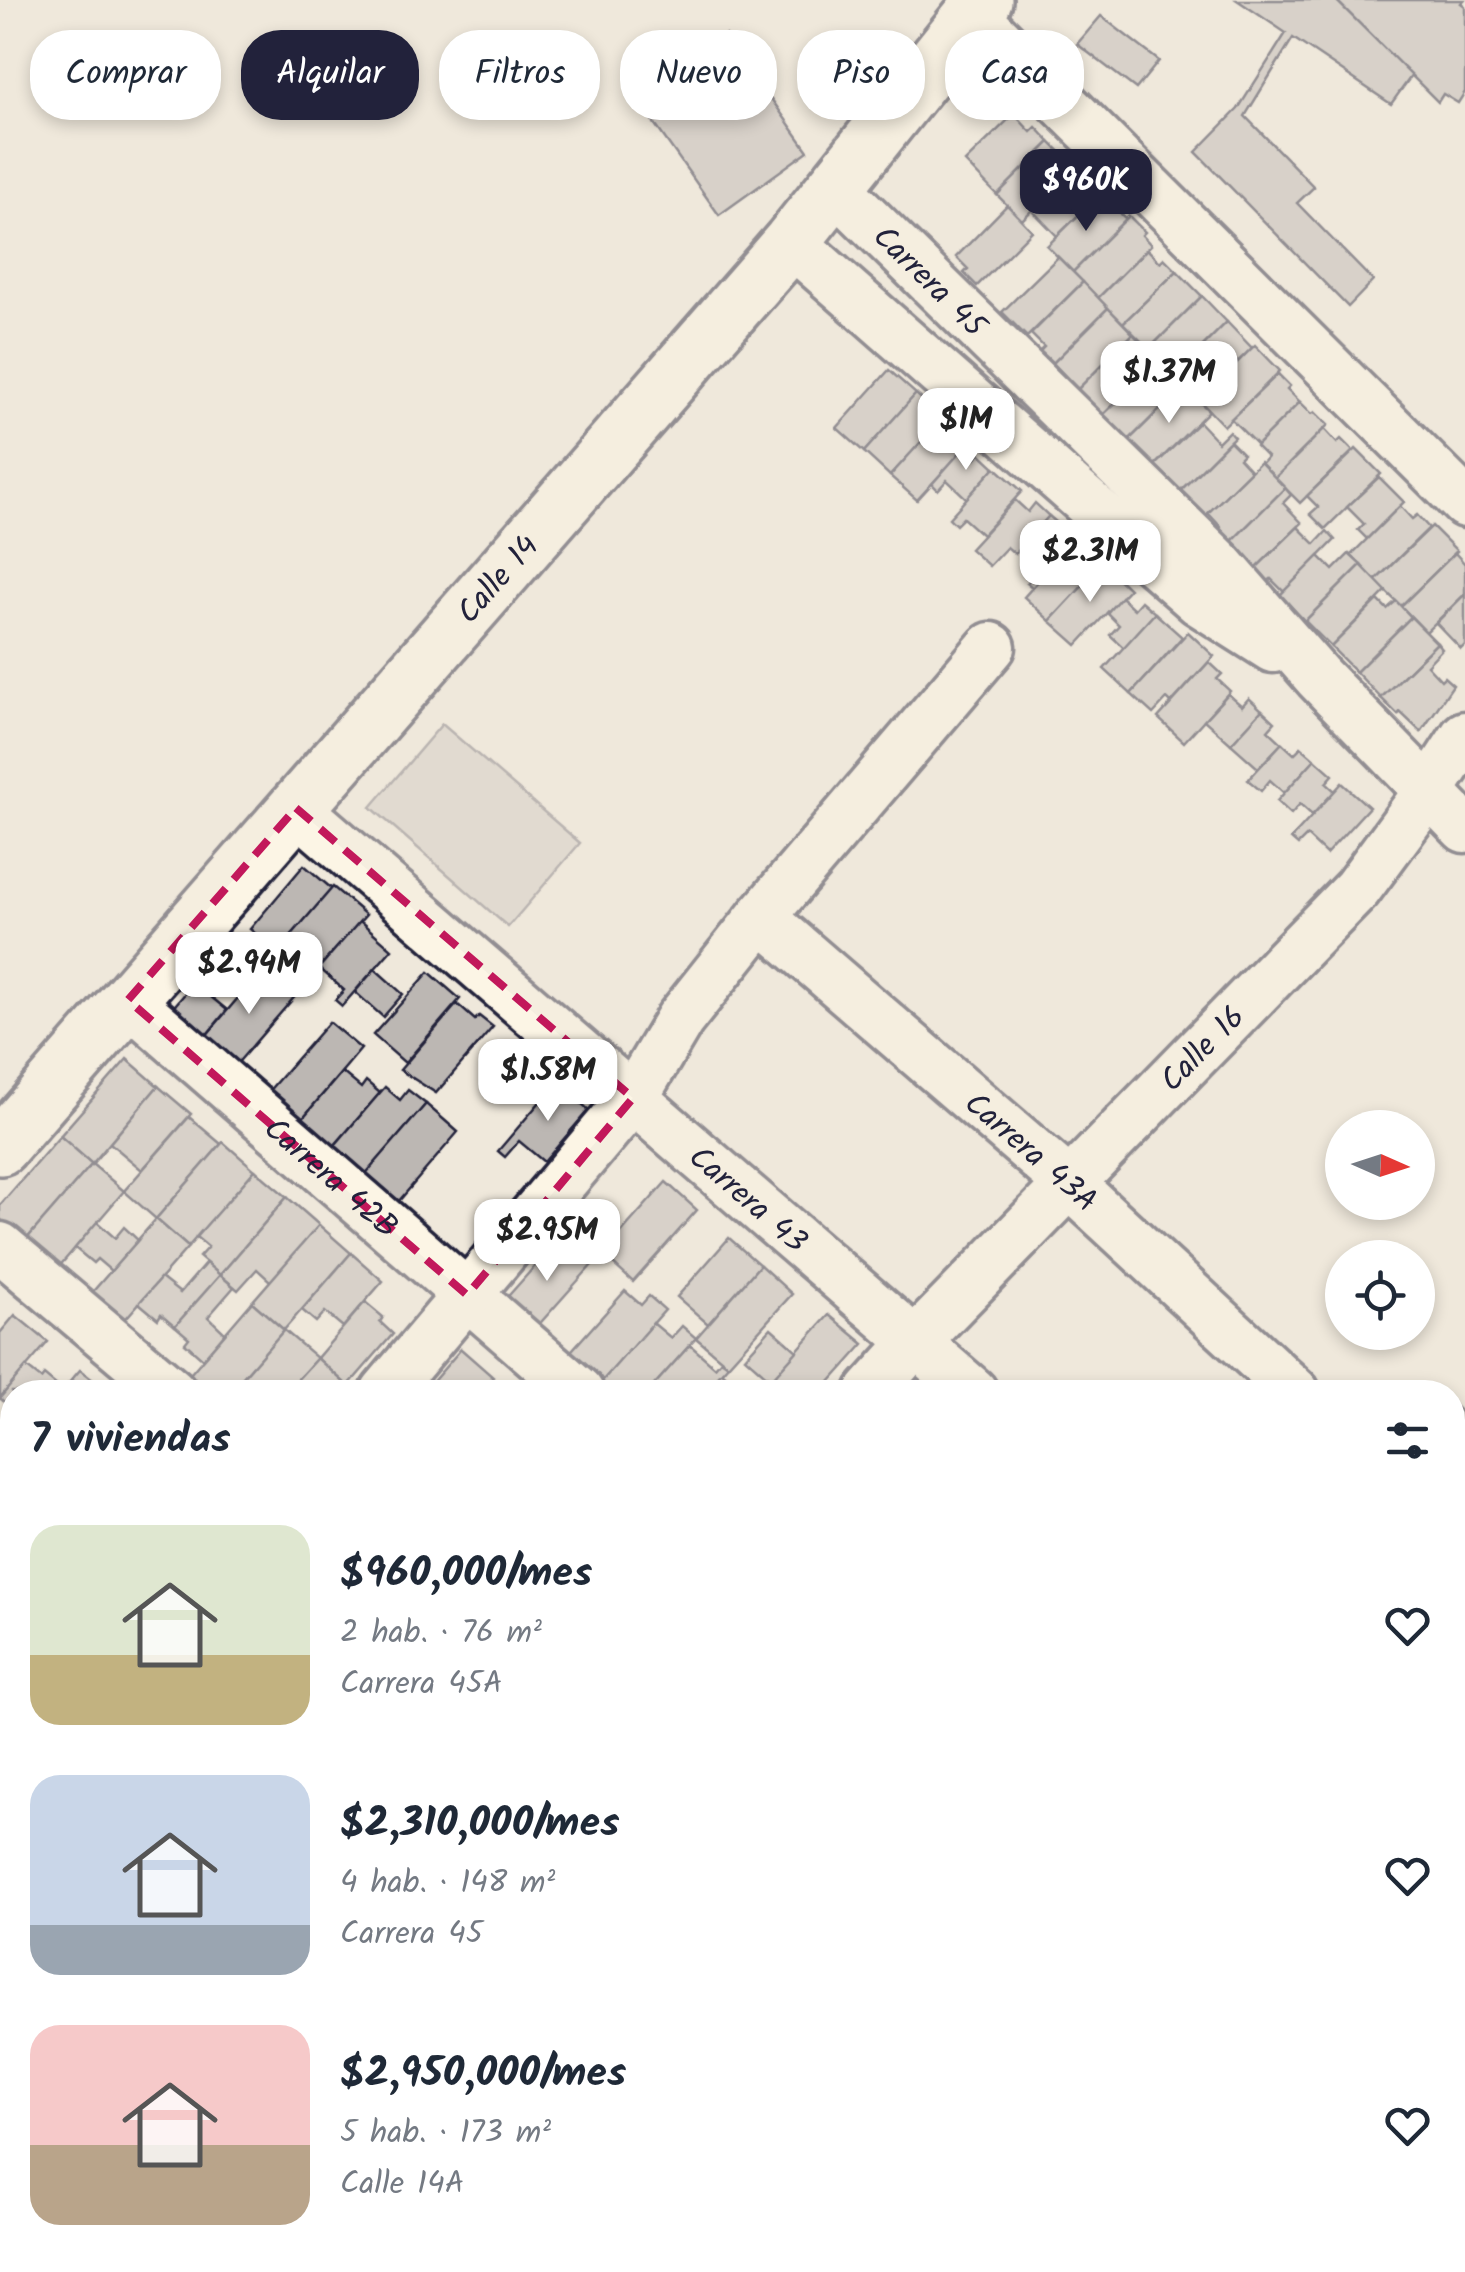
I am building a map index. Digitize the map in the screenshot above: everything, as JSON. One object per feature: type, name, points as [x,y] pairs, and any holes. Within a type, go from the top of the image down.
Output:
[{"type":"street","name":"Calle 14","points":[[0,1147],[791,242],[979,8]]},
{"type":"street","points":[[979,8],[1465,503]]},
{"type":"street","name":"Carrera 45","points":[[836,188],[1220,564],[1318,677],[1465,828]]},
{"type":"street","name":"Carrera 45","points":[[791,242],[1199,601],[1318,677]]},
{"type":"street","points":[[394,1380],[633,1098],[680,1020],[762,917],[991,647]]},
{"type":"street","name":"Calle 16","points":[[881,1380],[1357,888],[1465,736]]},
{"type":"street","name":"Carrera 43","points":[[296,808],[959,1380]]},
{"type":"street","name":"Carrera 43A","points":[[762,917],[1070,1184],[1283,1380]]},
{"type":"street","name":"Carrera 42B","points":[[128,1000],[565,1380]]},
{"type":"street","points":[[0,1247],[158,1380]]},
{"type":"highlighted area","points":[[296,808],[633,1098],[467,1295],[128,1000]]},
{"type":"shaded area","points":[[442,724],[580,843],[508,927],[371,807]]},
{"type":"building","points":[[1237,0],[1336,0],[1412,75],[1391,104],[1293,38],[1245,116],[1314,187],[1297,203],[1373,281],[1348,307],[1196,152],[1238,109],[1286,33]]},
{"type":"building","points":[[1336,0],[1464,0],[1461,3],[1465,6],[1465,92],[1458,103],[1443,94],[1438,102]]},
{"type":"building","points":[[1101,16],[1159,61],[1136,89],[1084,49],[1084,36]]},
{"type":"building","points":[[777,107],[808,151],[719,215],[652,120],[777,120]]},
{"type":"building","points":[[1008,120],[1020,120],[1031,132],[1036,127],[1050,142],[997,195],[965,162]]},
{"type":"building","points":[[1050,142],[1076,167],[1022,220],[997,195]]},
{"type":"building","points":[[1076,167],[1088,181],[1084,185],[1097,197],[1057,236],[1032,210]]},
{"type":"building","points":[[1097,197],[1109,210],[1113,206],[1126,219],[1073,272],[1047,246]]},
{"type":"building","points":[[1007,205],[1032,231],[977,286],[956,257]]},
{"type":"building","points":[[1129,216],[1145,232],[1142,235],[1151,245],[1098,298],[1073,272]]},
{"type":"building","points":[[1147,249],[1177,271],[1123,323],[1098,298]]},
{"type":"building","points":[[1058,257],[1083,282],[1027,337],[1002,312]]},
{"type":"building","points":[[1177,271],[1202,296],[1149,349],[1123,323]]},
{"type":"building","points":[[1083,282],[1108,308],[1053,363],[1040,351],[1044,347],[1031,334]]},
{"type":"building","points":[[1202,296],[1227,322],[1174,375],[1149,349]]},
{"type":"building","points":[[1108,308],[1133,334],[1078,389],[1053,363]]},
{"type":"building","points":[[1227,322],[1252,348],[1199,400],[1174,375]]},
{"type":"building","points":[[1133,334],[1159,360],[1103,415],[1078,389]]},
{"type":"building","points":[[1255,345],[1280,371],[1224,426],[1199,400]]},
{"type":"building","points":[[1159,360],[1164,365],[1155,373],[1175,394],[1126,443],[1100,418]]},
{"type":"building","points":[[889,370],[916,394],[864,452],[837,428]]},
{"type":"building","points":[[1278,374],[1300,402],[1257,445],[1231,419]]},
{"type":"building","points":[[1184,386],[1209,411],[1154,466],[1128,441]]},
{"type":"building","points":[[916,394],[943,418],[890,476],[864,452]]},
{"type":"building","points":[[1300,402],[1328,425],[1275,478],[1261,464],[1267,457],[1256,446]]},
{"type":"building","points":[[943,418],[969,443],[917,500],[890,476]]},
{"type":"building","points":[[1199,422],[1218,442],[1229,431],[1234,437],[1179,492],[1154,466]]},
{"type":"building","points":[[1324,429],[1337,443],[1341,439],[1353,451],[1300,503],[1275,478]]},
{"type":"building","points":[[1230,441],[1243,454],[1239,458],[1251,471],[1204,518],[1179,492]]},
{"type":"building","points":[[964,448],[976,458],[980,453],[995,467],[967,499],[947,480],[938,490],[932,484]]},
{"type":"building","points":[[1356,449],[1381,474],[1325,529],[1310,514],[1318,507],[1307,496]]},
{"type":"building","points":[[1260,462],[1285,488],[1229,544],[1208,513]]},
{"type":"building","points":[[995,467],[1022,491],[982,535],[963,518],[956,525],[949,518]]},
{"type":"building","points":[[1379,477],[1404,502],[1367,539],[1358,530],[1364,524],[1347,507]]},
{"type":"building","points":[[1285,488],[1291,495],[1283,503],[1302,523],[1255,569],[1229,544]]},
{"type":"building","points":[[1015,500],[1028,512],[1035,503],[1049,516],[1015,554],[1007,547],[989,566],[970,549]]},
{"type":"building","points":[[1400,506],[1412,519],[1417,515],[1429,528],[1375,581],[1351,555]]},
{"type":"building","points":[[1049,516],[1063,528],[1056,537],[1068,548],[1033,588],[1027,583],[1034,575],[1027,568],[1030,564],[1017,551]]},
{"type":"building","points":[[1432,526],[1457,551],[1401,606],[1375,581]]},
{"type":"building","points":[[1298,527],[1315,544],[1327,531],[1335,540],[1284,592],[1255,569]]},
{"type":"building","points":[[1075,540],[1103,564],[1050,621],[1024,597]]},
{"type":"building","points":[[1455,553],[1465,564],[1465,594],[1426,632],[1401,606]]},
{"type":"building","points":[[1349,554],[1361,565],[1305,621],[1280,595],[1319,556],[1333,570]]},
{"type":"building","points":[[1103,564],[1129,589],[1077,645],[1050,621]]},
{"type":"building","points":[[1361,565],[1386,591],[1331,647],[1305,621]]},
{"type":"building","points":[[1465,594],[1465,645],[1461,649],[1436,623]]},
{"type":"building","points":[[1121,597],[1134,609],[1141,601],[1155,613],[1124,648],[1110,635],[1119,625],[1107,613]]},
{"type":"building","points":[[1378,600],[1387,609],[1396,601],[1411,617],[1356,672],[1331,647]]},
{"type":"building","points":[[1155,613],[1182,637],[1131,694],[1104,669]]},
{"type":"building","points":[[1411,617],[1437,643],[1381,698],[1356,672]]},
{"type":"building","points":[[1188,632],[1214,656],[1171,703],[1167,699],[1153,714],[1131,694]]},
{"type":"building","points":[[1437,643],[1442,649],[1427,665],[1441,680],[1444,677],[1453,685],[1421,732],[1381,698]]},
{"type":"building","points":[[1209,662],[1222,674],[1217,679],[1230,691],[1184,742],[1158,718]]},
{"type":"building","points":[[1228,694],[1242,706],[1249,698],[1262,710],[1231,744],[1204,720]]},
{"type":"building","points":[[1262,710],[1275,722],[1268,730],[1282,743],[1258,768],[1231,744]]},
{"type":"building","points":[[1282,743],[1294,754],[1301,747],[1315,759],[1284,793],[1270,780],[1261,791],[1248,780]]},
{"type":"building","points":[[1315,759],[1333,775],[1326,783],[1335,791],[1312,815],[1300,804],[1291,814],[1277,801]]},
{"type":"building","points":[[1342,783],[1369,807],[1326,854],[1307,836],[1298,845],[1291,839]]},
{"type":"building","points":[[304,865],[332,889],[277,952],[250,929]]},
{"type":"building","points":[[333,887],[366,915],[303,986],[287,973],[281,980],[265,966]]},
{"type":"building","points":[[360,921],[392,949],[342,1006],[335,1000],[344,990],[319,968]]},
{"type":"building","points":[[265,966],[297,994],[235,1066],[199,1044]]},
{"type":"building","points":[[375,969],[403,994],[383,1017],[355,992]]},
{"type":"building","points":[[429,972],[460,999],[405,1063],[373,1035]]},
{"type":"building","points":[[194,983],[227,1010],[199,1044],[170,1011]]},
{"type":"building","points":[[457,1004],[475,1020],[479,1016],[493,1027],[436,1093],[400,1070]]},
{"type":"building","points":[[329,1022],[361,1049],[295,1127],[266,1094]]},
{"type":"building","points":[[127,1059],[158,1086],[92,1164],[60,1136]]},
{"type":"building","points":[[342,1072],[361,1088],[366,1081],[380,1093],[327,1154],[295,1127]]},
{"type":"building","points":[[557,1082],[589,1110],[544,1162],[519,1141],[505,1157],[498,1151]]},
{"type":"building","points":[[158,1086],[191,1114],[142,1170],[110,1143]]},
{"type":"building","points":[[385,1087],[400,1100],[408,1090],[426,1104],[356,1186],[324,1158]]},
{"type":"building","points":[[426,1104],[458,1132],[392,1209],[363,1177]]},
{"type":"building","points":[[189,1117],[221,1144],[156,1219],[124,1191]]},
{"type":"building","points":[[60,1136],[92,1164],[25,1241],[0,1219],[0,1205]]},
{"type":"building","points":[[223,1142],[255,1170],[188,1247],[156,1219]]},
{"type":"building","points":[[92,1164],[124,1191],[57,1269],[25,1241]]},
{"type":"building","points":[[255,1170],[287,1197],[220,1275],[199,1257],[208,1247],[196,1237]]},
{"type":"building","points":[[666,1182],[697,1210],[633,1282],[602,1254]]},
{"type":"building","points":[[287,1197],[319,1225],[271,1282],[257,1269],[238,1290],[220,1275]]},
{"type":"building","points":[[156,1219],[188,1247],[121,1324],[89,1296]]},
{"type":"building","points":[[97,1222],[115,1238],[124,1227],[138,1240],[111,1271],[75,1248]]},
{"type":"building","points":[[319,1225],[351,1253],[284,1330],[252,1302]]},
{"type":"building","points":[[560,1238],[592,1265],[534,1330],[502,1303]]},
{"type":"building","points":[[729,1238],[760,1265],[708,1324],[677,1297]]},
{"type":"building","points":[[351,1253],[383,1281],[343,1327],[325,1312],[316,1322],[302,1310]]},
{"type":"building","points":[[206,1263],[220,1275],[175,1326],[161,1314],[158,1319],[139,1303],[161,1278],[180,1293]]},
{"type":"building","points":[[760,1265],[792,1294],[728,1365],[696,1338]]},
{"type":"building","points":[[220,1275],[234,1287],[208,1317],[225,1333],[203,1359],[185,1343],[189,1338],[175,1326]]},
{"type":"building","points":[[625,1291],[641,1305],[649,1296],[665,1310],[603,1380],[589,1380],[565,1358]]},
{"type":"building","points":[[252,1302],[284,1330],[240,1380],[185,1380]]},
{"type":"building","points":[[365,1302],[383,1317],[380,1322],[393,1334],[353,1380],[341,1380],[317,1358]]},
{"type":"building","points":[[15,1315],[48,1342],[15,1380],[0,1380],[0,1333]]},
{"type":"building","points":[[829,1315],[864,1344],[832,1380],[780,1380],[775,1375]]},
{"type":"building","points":[[653,1323],[671,1338],[682,1326],[696,1338],[659,1380],[603,1380]]},
{"type":"building","points":[[771,1328],[797,1351],[771,1380],[745,1357]]},
{"type":"building","points":[[284,1330],[317,1358],[297,1380],[240,1380]]},
{"type":"building","points":[[690,1345],[715,1367],[721,1360],[728,1365],[715,1380],[659,1380]]},
{"type":"building","points":[[461,1349],[493,1377],[490,1380],[434,1380]]},
{"type":"building","points":[[317,1358],[341,1380],[297,1380]]},
{"type":"building","points":[[26,1367],[41,1379],[44,1375],[50,1380],[15,1380]]},
{"type":"building","points":[[80,1370],[93,1380],[71,1380]]},
{"type":"building","points":[[722,1372],[731,1380],[715,1380]]}]
